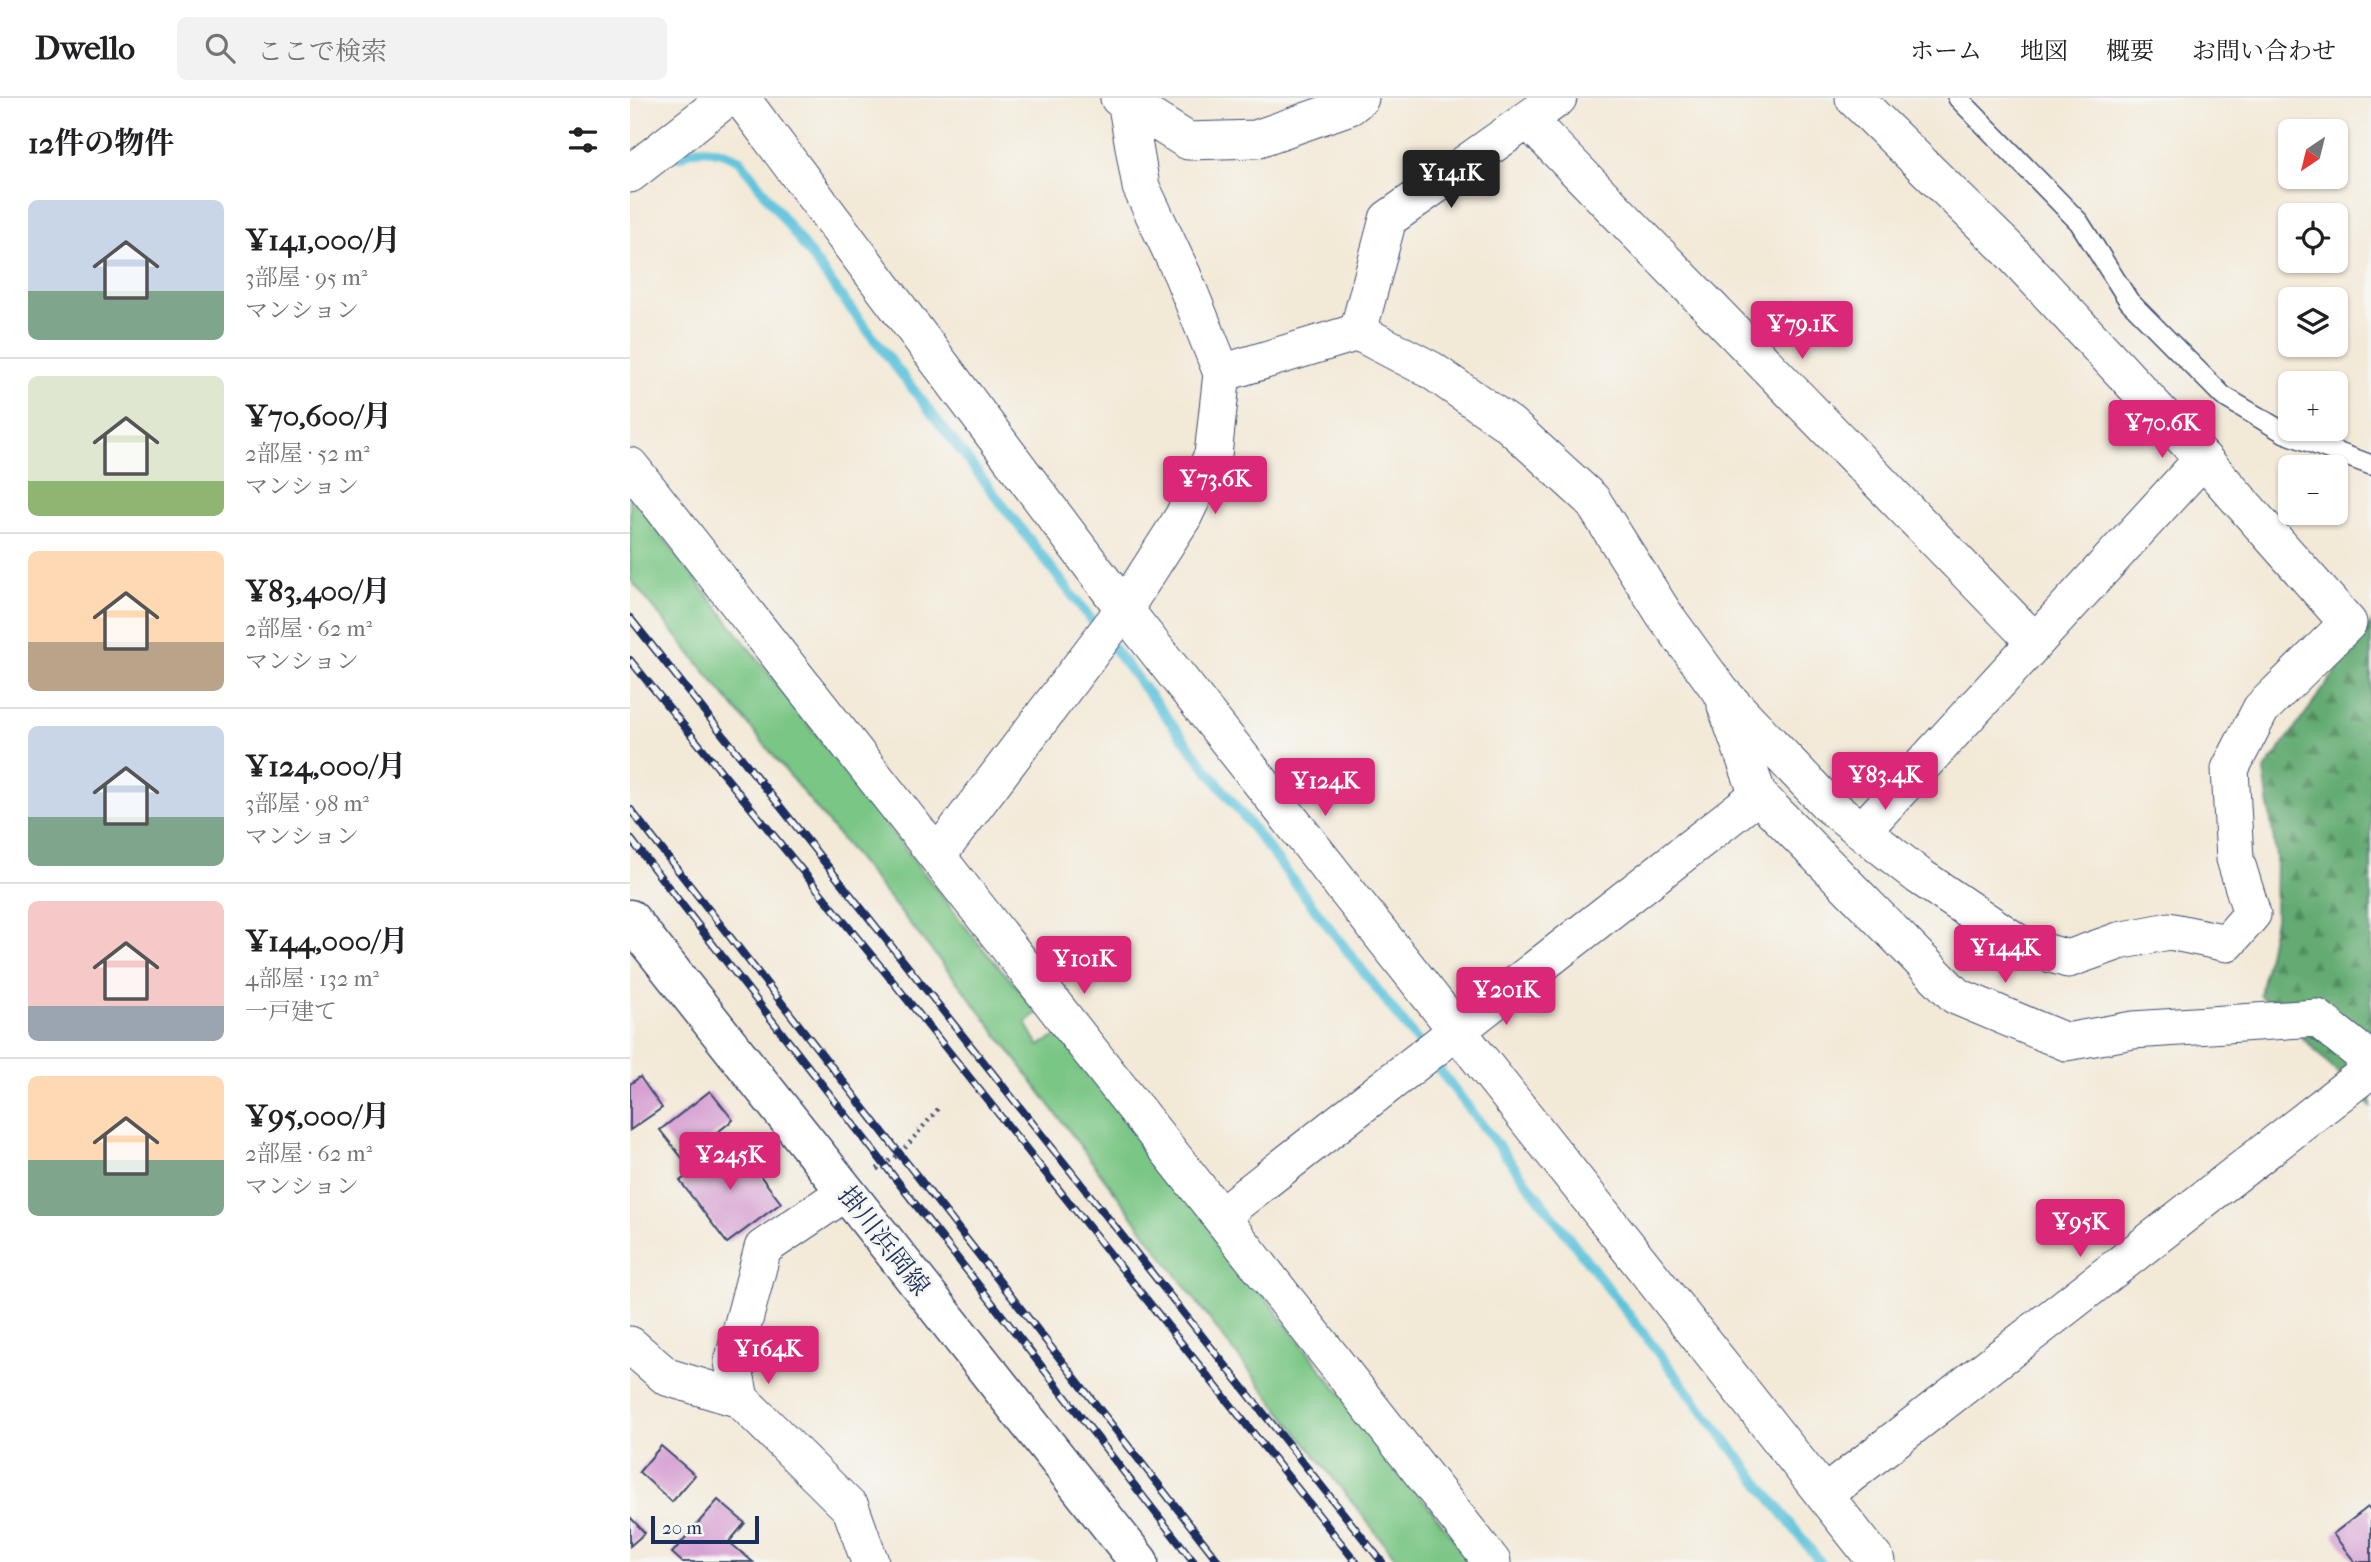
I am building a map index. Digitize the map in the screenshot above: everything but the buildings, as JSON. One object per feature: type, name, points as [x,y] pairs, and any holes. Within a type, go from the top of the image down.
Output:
[{"type":"main road","name":"掛川浜岡線","points":[[630,919],[1139,1562]]},
{"type":"street","points":[[630,174],[727,98]]},
{"type":"street","points":[[741,98],[1124,609],[1877,1562]]},
{"type":"street","points":[[1123,102],[1188,141],[1256,139],[1350,106],[1360,98]]},
{"type":"street","points":[[1357,332],[1388,219],[1558,98]]},
{"type":"street","points":[[1222,373],[1357,332],[1432,370],[1510,425],[1592,500],[1664,614],[1721,692],[1828,804],[1919,876],[2021,945],[2068,959],[2119,941],[2169,931],[2227,943],[2252,914],[2235,859],[2230,769],[2261,709],[2348,624],[2203,459],[2008,248],[1854,98]]},
{"type":"street","points":[[937,856],[1124,609],[1182,517],[1213,455],[1222,373],[1182,274],[1141,187],[1123,102]]},
{"type":"street","points":[[1528,120],[2035,642]]},
{"type":"street","points":[[1862,831],[2203,459]]},
{"type":"street","points":[[630,466],[1492,1562]]},
{"type":"street","points":[[1721,692],[1758,795],[1956,996],[2066,1042],[2133,1030],[2317,1017],[2371,1061]]},
{"type":"street","points":[[1220,1216],[1455,1029],[1758,795]]},
{"type":"street","points":[[1824,1495],[2371,1069]]},
{"type":"street","points":[[740,1399],[733,1362],[763,1248],[846,1192]]},
{"type":"street","points":[[633,1353],[667,1377],[740,1399],[851,1509],[870,1562]]},
{"type":"lane","points":[[1958,98],[2079,222],[2129,301],[2223,396],[2285,433],[2371,465]]},
{"type":"path","points":[[846,1192],[900,1154],[938,1109]]},
{"type":"green space","points":[[630,495],[983,949],[1039,1011],[1026,1023],[1039,1046],[1060,1034],[1472,1562],[1399,1562],[1225,1340],[967,994],[630,579]]},
{"type":"green space","points":[[2371,623],[2371,1107],[2260,995],[2275,919],[2276,856],[2264,771]]},
{"type":"waterway","points":[[679,157],[702,149],[725,153],[740,160],[841,296],[1820,1562]]},
{"type":"railway","points":[[630,618],[1382,1562]]},
{"type":"railway","points":[[630,660],[890,978],[1356,1562]]},
{"type":"railway","points":[[630,809],[1219,1562]]},
{"type":"railway","points":[[630,838],[1194,1562]]}]
